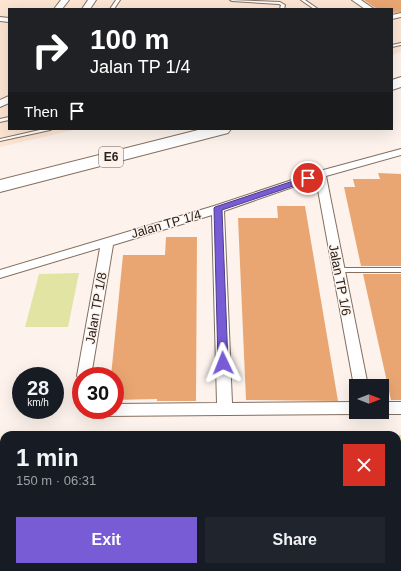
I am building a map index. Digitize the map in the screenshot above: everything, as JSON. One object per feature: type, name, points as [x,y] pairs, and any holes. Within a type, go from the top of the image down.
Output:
[{"type":"highway","name":"E6","points":[[0,171],[162,130]]},
{"type":"highway","name":"E6","points":[[0,186],[218,130]]},
{"type":"street","points":[[59,8],[65,0]]},
{"type":"street","points":[[356,0],[368,8]]},
{"type":"street","name":"Jalan TP 1/4","points":[[0,274],[218,208],[320,174],[401,152]]},
{"type":"street","name":"Jalan TP 1/6","points":[[320,174],[360,379]]},
{"type":"street","points":[[218,208],[225,409]]},
{"type":"street","name":"Jalan TP 1/8","points":[[86,367],[107,241]]},
{"type":"street","points":[[124,410],[349,408]]},
{"type":"street","points":[[389,408],[401,408]]},
{"type":"lane","points":[[232,0],[280,3],[283,5],[282,8]]},
{"type":"lane","points":[[303,0],[315,8]]},
{"type":"lane","points":[[0,140],[45,130]]},
{"type":"lane","points":[[338,270],[401,270]]},
{"type":"shaded area","points":[[0,0],[401,0],[401,52],[393,55],[393,8],[8,8],[8,130],[74,130],[0,147]]},
{"type":"green space","points":[[79,273],[68,327],[25,327],[39,274]]},
{"type":"building","points":[[364,0],[401,0],[401,12],[393,13],[393,8],[376,8]]},
{"type":"building","points":[[378,173],[401,174],[401,266],[361,266],[344,187],[355,187],[353,179],[380,179]]},
{"type":"building","points":[[277,206],[305,206],[338,401],[246,400],[238,218],[278,218]]},
{"type":"building","points":[[166,237],[197,237],[196,401],[157,401],[157,399],[124,400],[124,367],[112,367],[123,255],[165,255]]},
{"type":"building","points":[[363,274],[401,274],[401,400],[391,400],[389,379],[386,379]]},
{"type":"route","points":[[223,363],[218,208],[308,178]]}]
